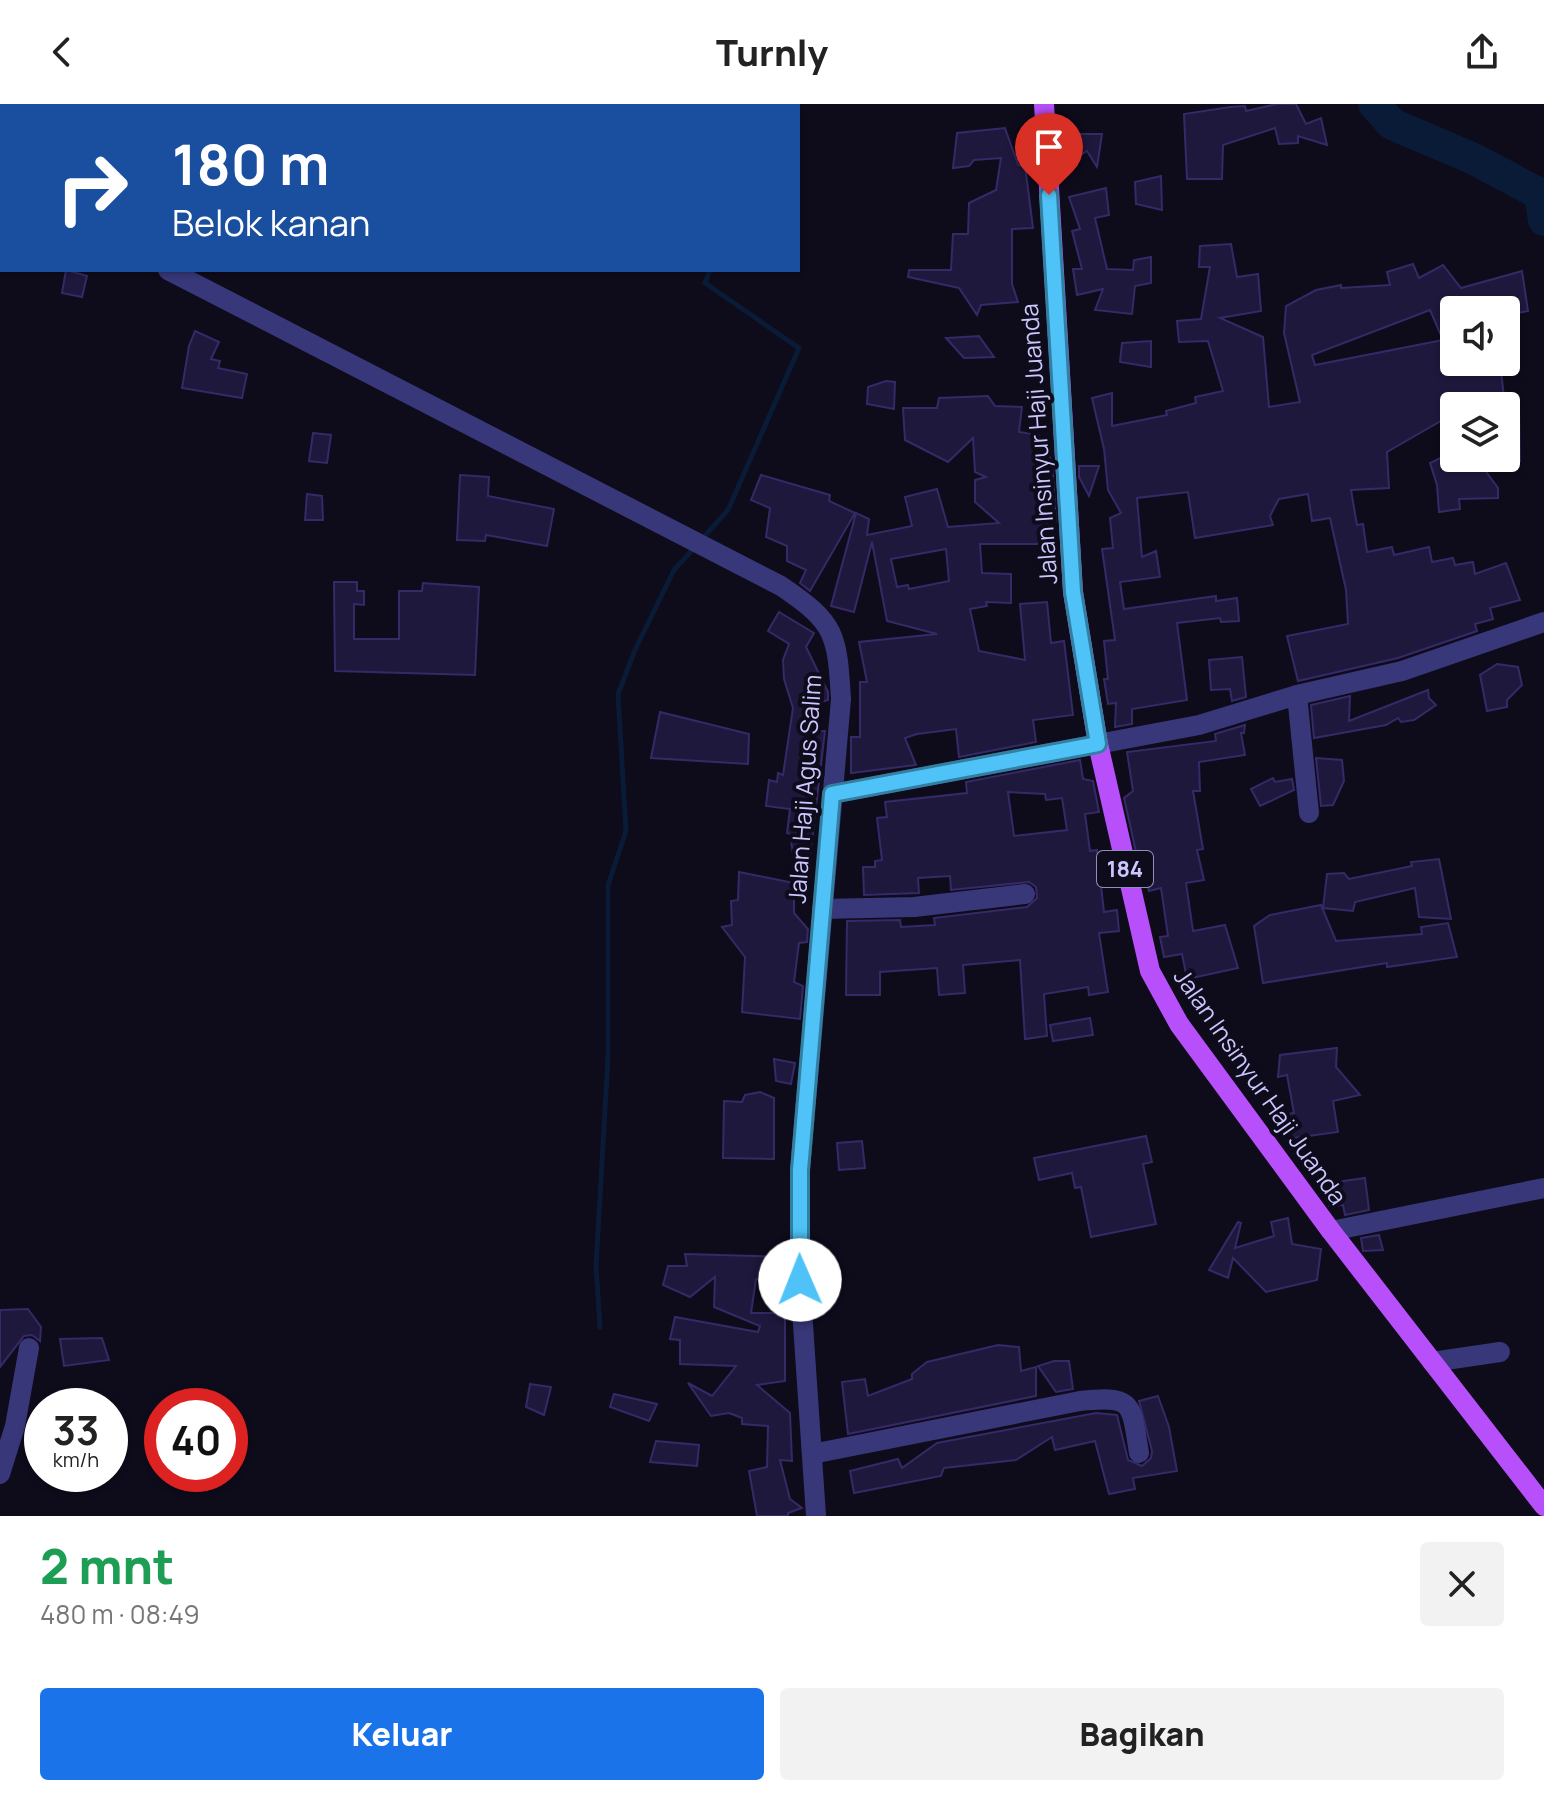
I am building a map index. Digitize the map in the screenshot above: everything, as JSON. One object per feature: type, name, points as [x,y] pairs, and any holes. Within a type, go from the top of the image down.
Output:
[{"type":"main road","name":"Jalan Insinyur Haji Juanda","points":[[1044,104],[1073,592],[1098,744],[1143,951],[1161,996],[1331,1231],[1544,1506]]},
{"type":"street","name":"Jalan Haji Agus Salim","points":[[172,272],[721,555],[799,598],[819,614],[830,628],[838,656],[841,699],[800,1207],[816,1516]]},
{"type":"street","points":[[832,794],[1199,725],[1297,695],[1402,671],[1544,622]]},
{"type":"street","points":[[1297,695],[1309,813]]},
{"type":"street","points":[[822,909],[914,907],[1025,894]]},
{"type":"street","points":[[1331,1231],[1544,1188]]},
{"type":"street","points":[[0,1474],[15,1426],[29,1348]]},
{"type":"street","points":[[1432,1362],[1500,1352]]},
{"type":"street","points":[[812,1454],[1080,1401],[1117,1399],[1127,1403],[1132,1410],[1139,1453]]},
{"type":"building","points":[[1277,104],[1296,104],[1306,124],[1321,118],[1327,145],[1298,136],[1298,143],[1279,144],[1275,128],[1223,145],[1222,179],[1187,179],[1184,114],[1245,106],[1246,111]]},
{"type":"building","points":[[1005,128],[1018,165],[1025,165],[1033,228],[1012,229],[1012,284],[1018,302],[981,305],[977,315],[959,288],[908,277],[909,270],[951,270],[953,234],[968,234],[969,203],[996,190],[1001,158],[974,160],[969,166],[953,168],[957,133]]},
{"type":"building","points":[[1067,134],[1102,134],[1097,167],[1087,151],[1072,160]]},
{"type":"building","points":[[1161,176],[1162,210],[1136,204],[1135,182]]},
{"type":"building","points":[[1106,188],[1109,215],[1095,218],[1107,269],[1133,270],[1134,260],[1151,257],[1151,283],[1135,286],[1132,314],[1095,310],[1103,289],[1077,295],[1073,269],[1082,269],[1072,231],[1080,229],[1069,197]]},
{"type":"building","points":[[1231,244],[1237,277],[1258,274],[1261,311],[1220,318],[1263,337],[1269,407],[1300,402],[1284,333],[1286,306],[1316,290],[1341,285],[1341,288],[1390,285],[1387,272],[1413,264],[1419,278],[1443,265],[1461,288],[1522,271],[1528,311],[1520,312],[1520,296],[1440,296],[1440,333],[1430,310],[1312,355],[1315,365],[1440,341],[1440,376],[1502,376],[1503,392],[1440,392],[1440,421],[1387,452],[1389,488],[1351,490],[1357,525],[1363,524],[1367,552],[1392,547],[1394,555],[1429,547],[1432,562],[1453,558],[1455,565],[1473,562],[1475,574],[1506,563],[1520,600],[1490,608],[1493,619],[1475,624],[1477,631],[1398,658],[1298,681],[1287,636],[1348,624],[1346,590],[1330,518],[1312,521],[1308,494],[1279,499],[1270,516],[1273,525],[1195,538],[1188,492],[1137,498],[1142,557],[1156,551],[1160,577],[1120,582],[1124,609],[1216,596],[1216,601],[1237,598],[1239,621],[1221,622],[1220,618],[1177,623],[1187,700],[1132,709],[1132,724],[1115,727],[1116,703],[1108,704],[1104,679],[1108,679],[1104,641],[1115,640],[1102,549],[1113,548],[1110,518],[1121,513],[1108,490],[1104,449],[1092,398],[1112,393],[1112,426],[1167,415],[1166,411],[1196,403],[1195,397],[1223,391],[1208,341],[1179,342],[1177,321],[1201,319],[1210,267],[1199,267],[1200,246]]},
{"type":"building","points":[[66,272],[87,276],[82,297],[62,293]]},
{"type":"building","points":[[195,331],[219,342],[211,359],[220,361],[218,368],[247,374],[242,398],[182,388],[189,346]]},
{"type":"building","points":[[979,336],[994,357],[964,358],[946,338]]},
{"type":"building","points":[[1151,341],[1151,367],[1120,362],[1122,343]]},
{"type":"building","points":[[886,381],[895,382],[894,409],[867,404],[868,387]]},
{"type":"building","points":[[988,396],[995,406],[1022,407],[1019,432],[1039,435],[1052,462],[1056,521],[1047,521],[1047,544],[980,544],[982,573],[1011,574],[1011,603],[986,602],[987,606],[970,609],[979,651],[1025,660],[1020,604],[1047,602],[1051,643],[1064,641],[1073,715],[1033,720],[1036,742],[959,757],[956,729],[917,734],[905,738],[916,765],[851,773],[851,737],[860,737],[860,682],[867,682],[859,642],[937,634],[887,621],[872,542],[854,612],[831,606],[856,513],[869,519],[867,535],[912,526],[905,497],[937,489],[948,527],[999,523],[975,502],[975,480],[986,477],[975,472],[973,438],[948,462],[905,440],[903,408],[937,408],[939,398]],"holes":[[[946,549],[949,581],[909,589],[908,585],[897,587],[891,559]]]},
{"type":"building","points":[[313,433],[331,435],[327,463],[309,461]]},
{"type":"building","points":[[1440,458],[1440,472],[1486,472],[1498,488],[1498,498],[1459,499],[1460,509],[1439,512],[1437,485],[1430,463]]},
{"type":"building","points":[[1079,466],[1099,466],[1089,496],[1079,477]]},
{"type":"building","points":[[460,475],[489,477],[488,496],[554,509],[547,546],[486,535],[485,541],[457,540]]},
{"type":"building","points":[[761,475],[830,495],[829,501],[855,513],[810,591],[800,583],[806,570],[787,561],[787,546],[766,537],[770,508],[751,500]]},
{"type":"building","points":[[307,494],[322,496],[323,520],[305,520]]},
{"type":"building","points":[[334,582],[357,582],[357,591],[364,591],[364,605],[354,604],[354,639],[399,639],[399,591],[422,591],[423,583],[479,587],[475,675],[335,671]]},
{"type":"building","points":[[779,612],[814,633],[806,647],[828,692],[828,700],[821,702],[818,731],[825,731],[810,857],[793,854],[790,834],[787,833],[790,809],[766,806],[769,780],[777,782],[778,773],[783,775],[793,708],[784,679],[783,660],[789,644],[768,631]]},
{"type":"building","points":[[1242,657],[1246,697],[1232,701],[1230,689],[1211,690],[1209,660]]},
{"type":"building","points":[[1497,664],[1518,667],[1522,685],[1507,700],[1507,707],[1487,711],[1480,675]]},
{"type":"building","points":[[1428,690],[1429,698],[1436,705],[1414,720],[1401,722],[1398,718],[1386,725],[1314,738],[1311,705],[1350,696],[1349,721]]},
{"type":"building","points":[[660,712],[749,734],[748,764],[651,758]]},
{"type":"building","points":[[1245,725],[1244,733],[1241,733],[1245,755],[1199,762],[1200,791],[1193,791],[1203,849],[1197,850],[1204,880],[1186,883],[1193,931],[1225,925],[1238,968],[1187,979],[1182,954],[1164,957],[1160,937],[1168,936],[1161,888],[1149,891],[1142,861],[1138,861],[1124,798],[1133,791],[1127,752],[1216,741],[1215,734]]},
{"type":"building","points":[[1316,758],[1342,760],[1344,781],[1333,805],[1321,806]]},
{"type":"building","points":[[1080,760],[1083,779],[1093,781],[1099,812],[1085,814],[1090,851],[1097,850],[1104,912],[1117,910],[1119,931],[1099,933],[1108,992],[1089,995],[1088,987],[1044,994],[1047,1036],[1025,1039],[1020,960],[963,965],[965,993],[939,995],[937,968],[880,972],[880,995],[846,995],[847,921],[900,920],[901,927],[935,925],[934,918],[1027,907],[1037,898],[1036,887],[1029,882],[951,890],[950,876],[918,878],[919,893],[864,895],[863,867],[875,867],[875,861],[882,860],[877,818],[887,817],[885,802],[967,793],[966,782]],"holes":[[[1008,792],[1045,794],[1046,800],[1062,798],[1067,830],[1014,836]]]},
{"type":"building","points":[[1273,778],[1275,782],[1292,779],[1294,790],[1260,806],[1251,789]]},
{"type":"building","points":[[1439,859],[1451,919],[1419,917],[1415,888],[1355,902],[1353,911],[1323,908],[1327,874],[1344,873],[1349,879],[1412,866],[1411,862]]},
{"type":"building","points":[[739,872],[794,883],[794,913],[808,929],[807,942],[799,943],[794,982],[803,986],[800,1019],[742,1012],[745,957],[722,927],[732,925],[731,901],[738,900]]},
{"type":"building","points":[[1321,905],[1336,941],[1422,934],[1421,927],[1448,923],[1457,957],[1387,967],[1387,963],[1263,983],[1254,926],[1270,915]]},
{"type":"building","points":[[1090,1018],[1093,1035],[1053,1041],[1050,1025]]},
{"type":"building","points":[[1337,1048],[1336,1067],[1360,1095],[1333,1101],[1338,1132],[1286,1139],[1283,1115],[1294,1113],[1287,1075],[1278,1077],[1280,1055]]},
{"type":"building","points":[[774,1059],[795,1063],[791,1084],[776,1081]]},
{"type":"building","points":[[760,1092],[774,1098],[774,1159],[723,1158],[724,1101],[742,1102],[745,1095]]},
{"type":"building","points":[[1146,1136],[1152,1162],[1143,1164],[1156,1224],[1091,1237],[1081,1187],[1075,1188],[1072,1173],[1039,1180],[1034,1158]]},
{"type":"building","points":[[862,1141],[865,1168],[839,1170],[837,1143]]},
{"type":"building","points":[[1365,1178],[1369,1210],[1345,1215],[1343,1205],[1329,1206],[1329,1183]]},
{"type":"building","points":[[1288,1218],[1292,1244],[1321,1249],[1317,1280],[1266,1292],[1233,1258],[1228,1278],[1209,1270],[1238,1222],[1241,1223],[1235,1248],[1274,1236],[1271,1222]]},
{"type":"building","points":[[1379,1235],[1383,1250],[1363,1251],[1361,1238]]},
{"type":"building","points":[[685,1254],[787,1257],[787,1282],[756,1279],[751,1313],[785,1313],[785,1381],[757,1385],[790,1413],[792,1461],[780,1460],[790,1499],[802,1508],[788,1513],[788,1516],[757,1516],[749,1471],[767,1467],[768,1426],[742,1424],[742,1418],[729,1413],[711,1416],[688,1383],[712,1396],[736,1366],[680,1364],[680,1340],[670,1339],[675,1317],[758,1332],[760,1326],[714,1307],[715,1277],[690,1297],[663,1285],[668,1266],[687,1266]]},
{"type":"building","points":[[28,1309],[41,1327],[40,1341],[32,1335],[24,1336],[0,1367],[0,1310]]},
{"type":"building","points":[[102,1338],[109,1360],[64,1366],[60,1339]]},
{"type":"building","points":[[998,1345],[1019,1347],[1021,1371],[1036,1367],[1036,1396],[848,1434],[842,1382],[865,1379],[868,1396],[912,1379],[912,1374],[927,1362]]},
{"type":"building","points":[[1069,1361],[1073,1389],[1056,1392],[1038,1366]]},
{"type":"building","points":[[530,1384],[551,1387],[544,1415],[526,1407]]},
{"type":"building","points":[[614,1394],[657,1404],[649,1421],[610,1407]]},
{"type":"building","points":[[1158,1396],[1169,1427],[1177,1471],[1133,1478],[1135,1489],[1109,1494],[1095,1441],[1055,1450],[1052,1437],[1016,1460],[944,1468],[941,1476],[854,1493],[850,1471],[898,1459],[902,1468],[937,1443],[1096,1413],[1117,1415],[1128,1460],[1142,1466],[1151,1458],[1152,1451],[1139,1401]]},
{"type":"building","points":[[656,1441],[699,1445],[697,1466],[650,1462]]},
{"type":"waterway","points":[[1374,104],[1392,124],[1474,159],[1540,194],[1544,220]]},
{"type":"waterway","points":[[702,539],[728,510],[799,348],[705,283],[709,272]]},
{"type":"waterway","points":[[600,1327],[596,1266],[608,1058],[608,885],[626,831],[618,694],[635,650],[674,570],[696,546]]},
{"type":"route","points":[[800,1280],[800,1170],[832,794],[1098,744],[1073,592],[1049,195]]}]
